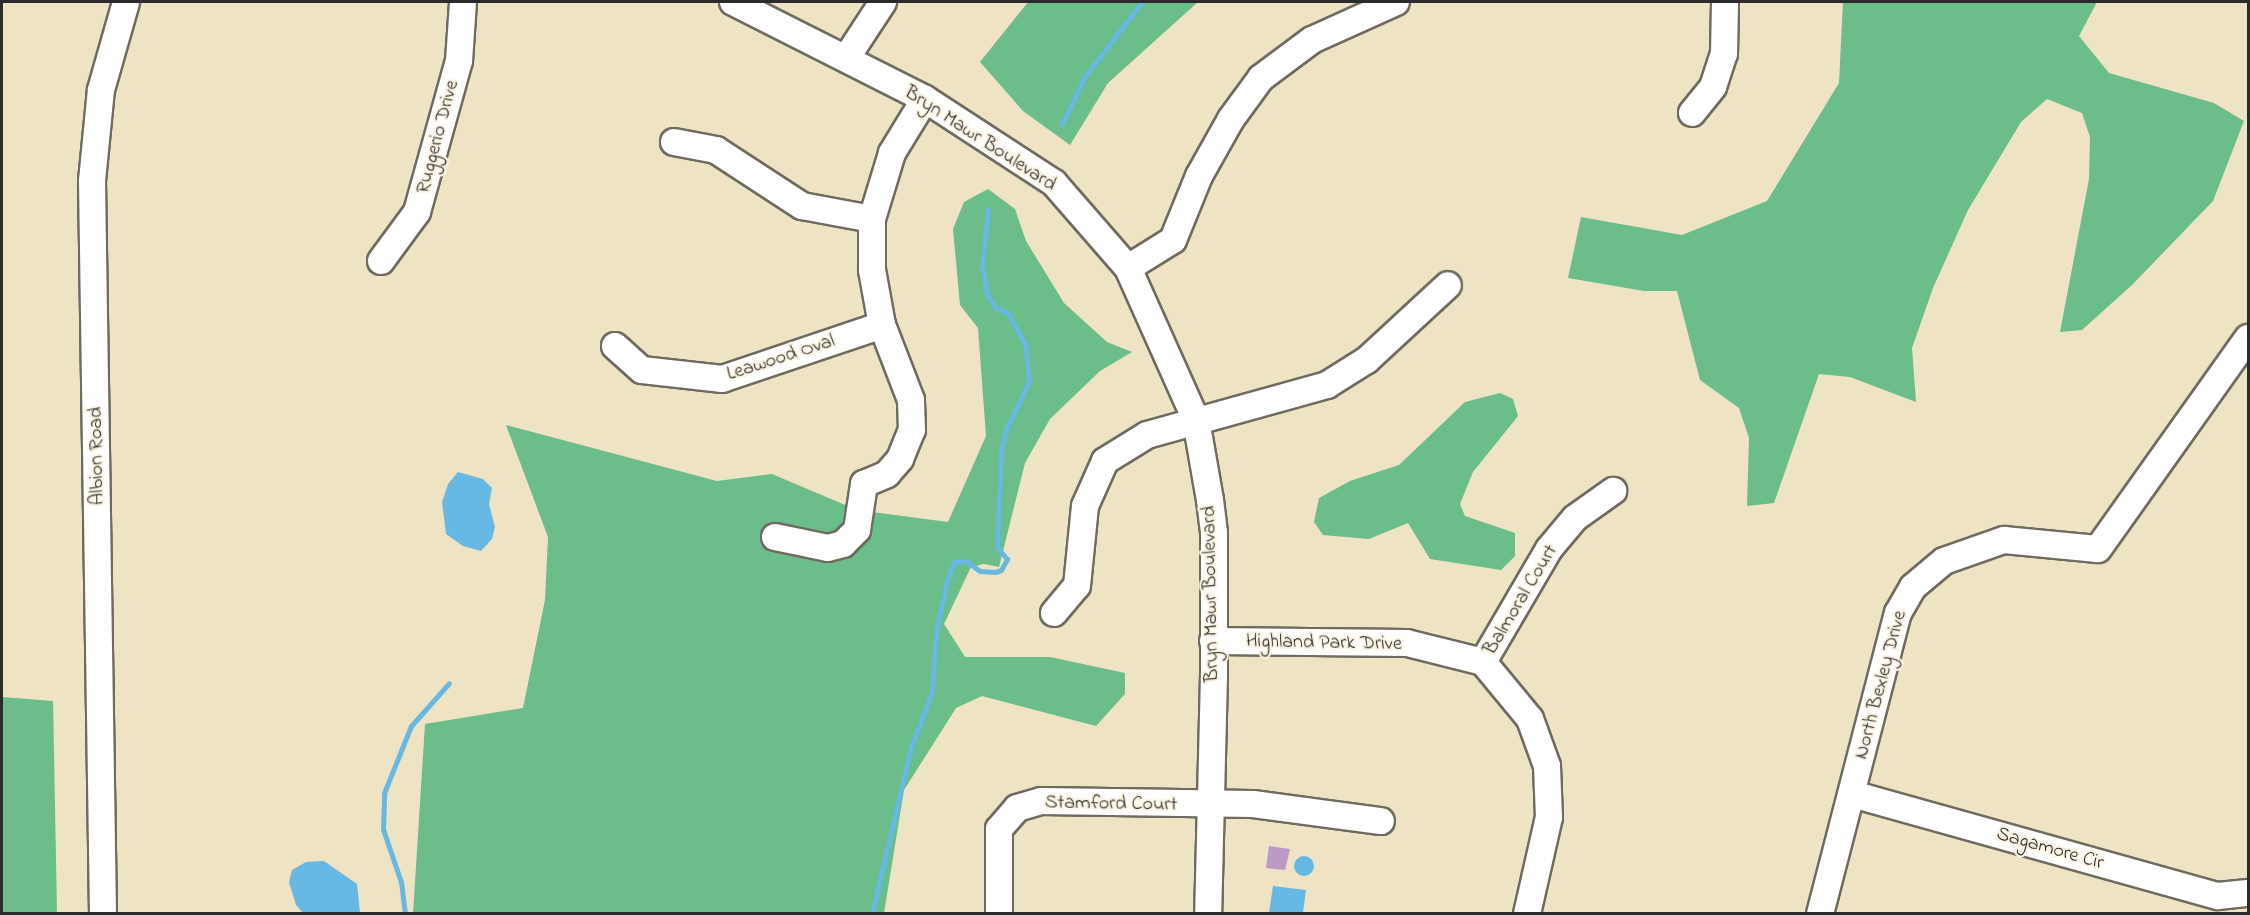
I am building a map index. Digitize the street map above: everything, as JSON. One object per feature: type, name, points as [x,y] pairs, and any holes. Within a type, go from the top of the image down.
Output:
[{"type":"street","name":"Albion Road","points":[[103,914],[92,180],[101,90],[126,2]]},
{"type":"street","name":"Ruggerio Drive","points":[[381,261],[417,212],[459,61],[463,2]]},
{"type":"street","name":"Bryn Mawr Boulevard","points":[[734,2],[847,57],[924,99],[1054,183],[1128,268],[1196,420],[1214,533],[1208,914]]},
{"type":"street","points":[[847,57],[883,2]]},
{"type":"street","points":[[1128,268],[1173,240],[1199,176],[1231,118],[1261,78],[1312,40],[1396,2]]},
{"type":"street","points":[[1692,113],[1713,87],[1724,54],[1725,2]]},
{"type":"street","points":[[775,537],[828,548],[843,544],[857,530],[864,484],[886,474],[894,466],[912,430],[911,400],[882,325],[872,270],[872,219],[892,153],[924,99]]},
{"type":"street","points":[[674,142],[716,150],[802,206],[872,219]]},
{"type":"street","points":[[1054,613],[1077,586],[1084,506],[1105,461],[1147,435],[1327,385],[1367,360],[1448,285]]},
{"type":"street","name":"Leawood Oval","points":[[615,346],[642,370],[722,379],[882,325]]},
{"type":"street","name":"North Bexley Drive","points":[[1820,914],[1898,613],[1913,587],[1944,561],[2004,540],[2098,549],[2248,338]]},
{"type":"street","name":"Balmoral Court","points":[[1483,662],[1549,549],[1575,518],[1613,491]]},
{"type":"street","name":"Highland Park Drive","points":[[1213,641],[1407,643],[1483,662]]},
{"type":"street","points":[[1483,662],[1530,719],[1547,766],[1549,817],[1527,914]]},
{"type":"street","name":"Sagamore Cir","points":[[1852,794],[2218,896],[2248,893]]},
{"type":"street","name":"Stamford Court","points":[[999,914],[999,829],[1017,808],[1041,801],[1253,804],[1381,821]]},
{"type":"green space","points":[[1028,2],[1198,2],[1108,83],[1070,145],[1023,111],[980,62]]},
{"type":"green space","points":[[1843,2],[2097,2],[2079,36],[2109,73],[2214,103],[2244,121],[2213,201],[2132,285],[2082,330],[2060,332],[2089,179],[2090,137],[2082,113],[2047,99],[2021,122],[1968,210],[1933,288],[1912,348],[1916,402],[1850,377],[1819,374],[1774,503],[1747,506],[1749,438],[1739,408],[1700,380],[1677,291],[1644,291],[1568,278],[1581,217],[1682,235],[1767,201],[1839,83]]},
{"type":"green space","points":[[988,189],[1015,209],[1026,241],[1064,303],[1107,342],[1132,352],[1100,371],[1050,419],[1025,463],[999,567],[984,564],[971,567],[944,624],[965,657],[1050,657],[1125,673],[1125,694],[1096,726],[982,696],[956,708],[904,790],[884,913],[413,914],[425,724],[523,708],[545,600],[548,537],[506,425],[717,481],[772,474],[857,510],[948,522],[986,436],[978,328],[960,305],[953,229],[964,202]]},
{"type":"green space","points":[[1500,393],[1513,399],[1518,416],[1473,472],[1460,504],[1465,516],[1515,533],[1515,556],[1501,570],[1430,559],[1408,523],[1369,539],[1323,535],[1314,522],[1319,498],[1350,481],[1399,465],[1465,402]]},
{"type":"green space","points":[[2,697],[53,701],[57,913],[2,913]]},
{"type":"water","points":[[458,472],[483,479],[492,488],[489,504],[495,527],[492,539],[481,551],[463,546],[446,534],[442,502],[448,484]]},
{"type":"water","points":[[1300,856],[1308,856],[1314,862],[1314,870],[1308,876],[1300,876],[1294,870],[1294,862]]},
{"type":"water","points":[[324,861],[357,884],[360,913],[303,913],[296,905],[289,882],[292,870],[306,862]]},
{"type":"water","points":[[1273,886],[1306,890],[1303,913],[1269,913]]},
{"type":"building","points":[[1269,846],[1290,849],[1285,870],[1266,868]]},
{"type":"waterway","points":[[1062,124],[1085,76],[1142,2]]},
{"type":"waterway","points":[[872,914],[911,747],[932,692],[936,631],[947,580],[954,562],[966,561],[980,571],[995,572],[1001,570],[1007,559],[997,547],[1001,451],[1006,430],[1029,381],[1025,344],[1008,313],[996,308],[987,294],[982,266],[988,209]]},
{"type":"waterway","points":[[405,914],[401,882],[383,829],[384,793],[411,726],[449,683]]}]
